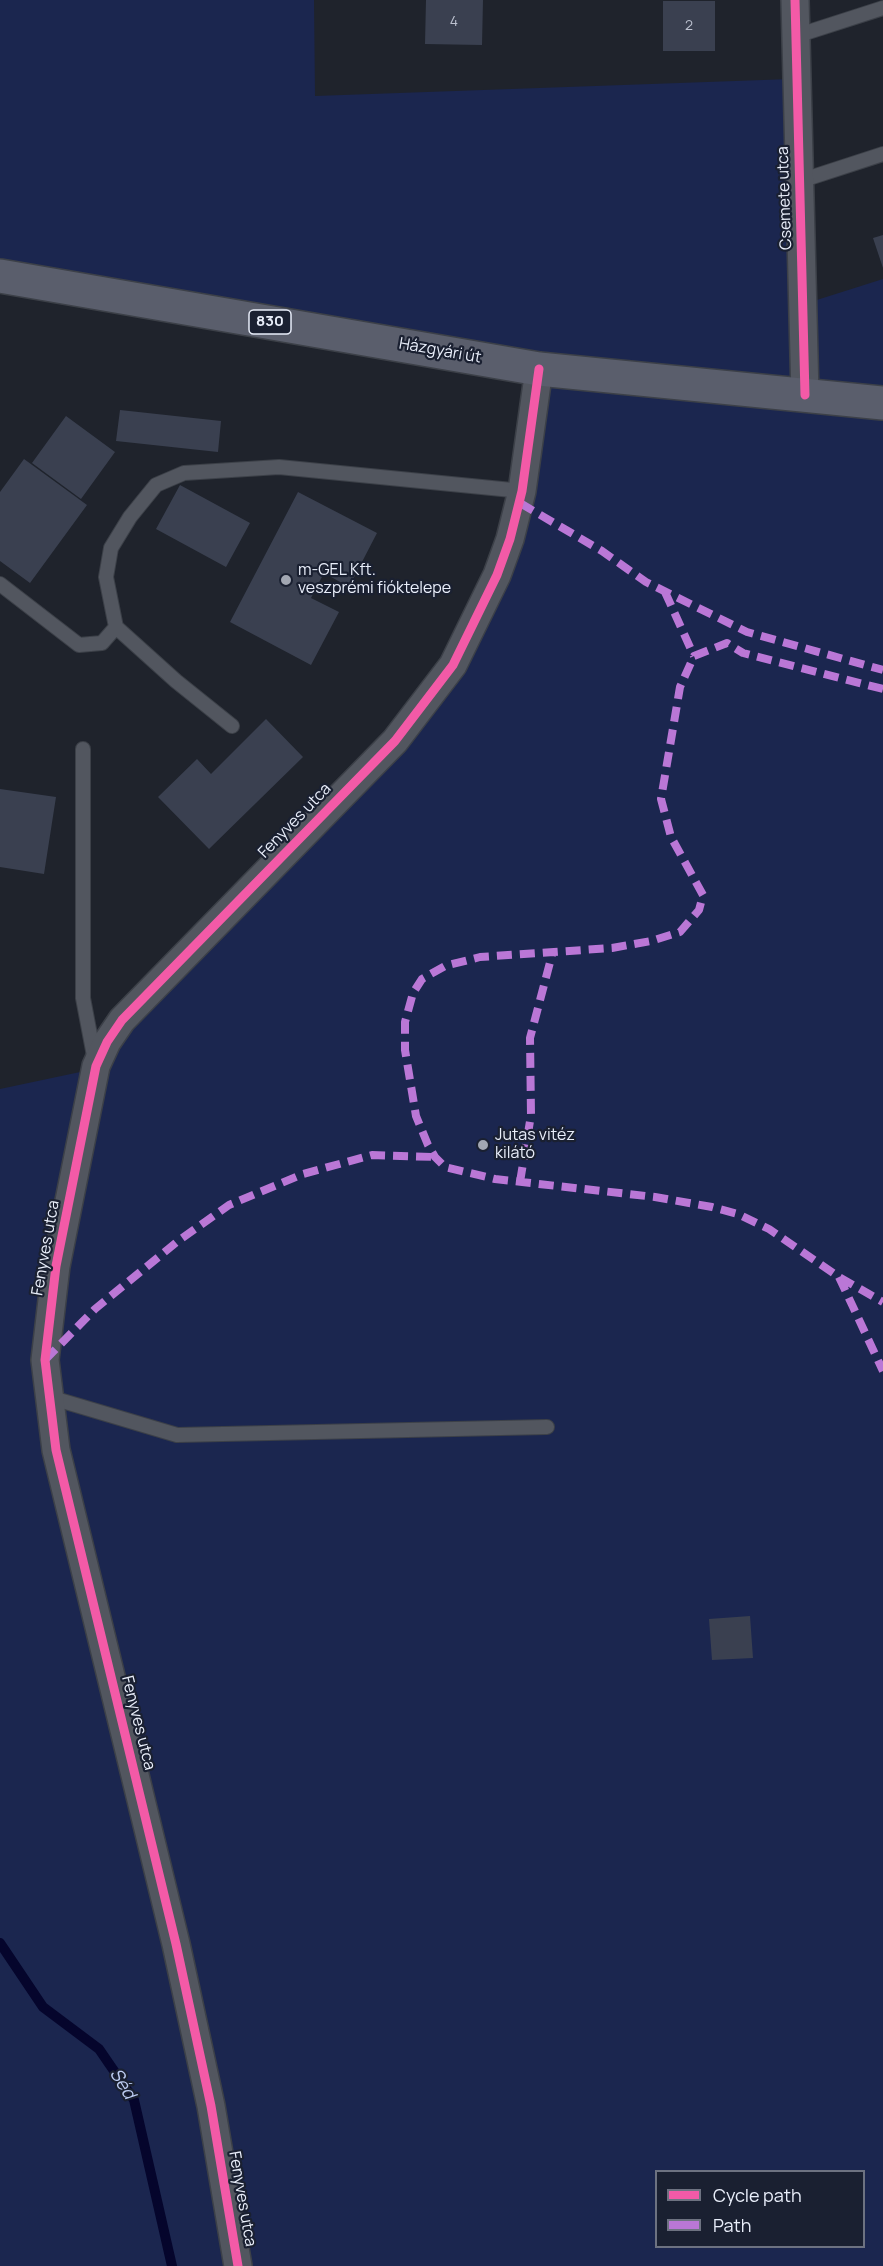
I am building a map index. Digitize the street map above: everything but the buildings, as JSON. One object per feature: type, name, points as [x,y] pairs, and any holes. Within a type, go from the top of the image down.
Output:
[{"type":"main road","name":"Házgyári út","points":[[0,276],[539,369],[883,403]]},
{"type":"street","name":"Csemete utca","points":[[795,0],[805,395]]},
{"type":"street","name":"Fenyves utca","points":[[237,2266],[211,2106],[176,1944],[56,1450],[45,1360],[57,1266],[96,1066],[107,1042],[122,1020],[395,741],[453,665],[497,575],[510,539],[522,490],[539,369]]},
{"type":"lane","points":[[796,36],[883,8]]},
{"type":"lane","points":[[800,182],[883,154]]},
{"type":"lane","points":[[232,726],[176,681],[116,627],[106,577],[111,548],[130,517],[156,485],[184,473],[279,467],[522,490]]},
{"type":"lane","points":[[0,584],[79,645],[102,643],[116,627]]},
{"type":"lane","points":[[83,749],[83,998],[96,1066]]},
{"type":"lane","points":[[49,1397],[177,1435],[547,1427]]},
{"type":"shaded area","points":[[0,0],[314,0],[315,96],[791,79],[801,305],[883,279],[883,2266],[0,2266],[0,1089],[99,1068],[109,1045],[398,744],[502,577],[545,366],[0,275]]},
{"type":"waterway","name":"Séd","points":[[0,1943],[43,2007],[99,2049],[134,2100],[172,2266]]},
{"type":"marked path","points":[[520,503],[602,551],[646,582],[747,632],[883,670]]},
{"type":"marked path","points":[[665,592],[694,656]]},
{"type":"marked path","points":[[883,689],[743,653],[727,643],[694,656],[680,687],[661,799],[671,837],[703,895],[699,910],[680,932],[651,941],[612,948],[480,957],[445,966],[422,979],[413,993],[405,1022],[405,1050],[416,1116],[428,1145],[445,1167],[495,1179],[655,1197],[738,1214],[769,1229],[839,1277],[883,1302]]},
{"type":"marked path","points":[[520,1182],[531,1115],[530,1038],[553,951]]},
{"type":"marked path","points":[[45,1360],[95,1309],[178,1241],[229,1205],[303,1174],[372,1155],[435,1157]]},
{"type":"marked path","points":[[839,1277],[883,1371]]},
{"type":"cycle path","points":[[795,0],[805,395]]},
{"type":"cycle path","points":[[238,2266],[211,2106],[176,1944],[56,1450],[45,1360],[56,1266],[96,1066],[107,1042],[122,1020],[395,741],[453,665],[497,575],[510,539],[522,491],[539,369]]},
{"type":"place","name":"m-GEL Kft. veszprémi fióktelepe","points":[[286,580]]},
{"type":"place","name":"Jutas vitéz kilátó","points":[[483,1145]]}]
